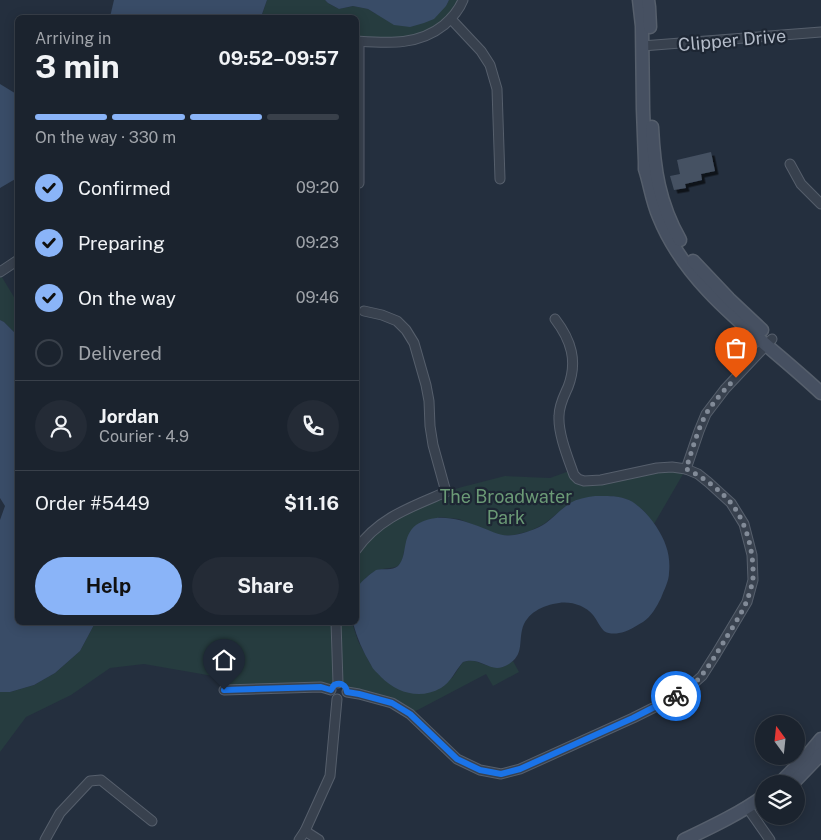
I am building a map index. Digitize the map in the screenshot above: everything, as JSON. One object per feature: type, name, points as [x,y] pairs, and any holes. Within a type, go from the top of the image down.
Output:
[{"type":"street","points":[[359,42],[393,43],[426,36],[439,29],[451,19],[463,0]]},
{"type":"street","points":[[639,0],[646,46],[654,158],[664,205],[674,229],[686,252],[700,269],[769,342],[821,393]]},
{"type":"street","points":[[646,46],[648,0]]},
{"type":"street","points":[[451,19],[481,51],[490,65],[497,89],[500,179]]},
{"type":"street","name":"Clipper Drive","points":[[646,46],[821,32]]},
{"type":"street","points":[[790,164],[801,184],[821,204]]},
{"type":"street","points":[[0,272],[15,262]]},
{"type":"street","points":[[359,546],[376,527],[393,516],[446,492],[433,446],[426,385],[414,344],[406,330],[397,321],[364,311]]},
{"type":"street","points":[[347,692],[392,703],[410,714],[457,759],[480,770],[501,774],[520,769],[633,718],[683,693],[702,676],[747,602],[753,580],[752,555],[744,524],[731,503],[698,474],[686,469],[672,467],[657,468],[601,480],[578,479],[574,475],[560,429],[559,416],[561,402],[569,385],[573,358],[564,330],[555,319]]},
{"type":"street","points":[[769,342],[821,382]]},
{"type":"street","points":[[686,469],[706,414],[725,389],[769,342]]},
{"type":"street","points":[[336,625],[334,686],[331,694],[337,699],[341,699],[347,692]]},
{"type":"street","points":[[224,690],[344,685],[347,692]]},
{"type":"street","points":[[299,840],[330,776],[337,699]]},
{"type":"street","points":[[787,775],[821,739]]},
{"type":"street","points":[[801,775],[821,754]]},
{"type":"street","points":[[45,840],[60,813],[90,781],[101,780],[152,821]]},
{"type":"street","points":[[704,840],[750,811],[755,806]]},
{"type":"street","points":[[684,840],[728,819],[755,809]]},
{"type":"street","points":[[750,811],[770,840]]},
{"type":"street","points":[[305,831],[319,840]]},
{"type":"green space","points":[[267,0],[325,0],[339,9],[353,6],[368,9],[376,14],[446,6],[449,0],[463,0],[426,36],[359,41],[359,15],[262,15]]},
{"type":"green space","points":[[0,274],[15,299],[15,333],[0,320]]},
{"type":"green space","name":"The Broadwater Park","points":[[657,468],[686,469],[654,524],[644,511],[629,500],[613,496],[569,504],[544,524],[530,531],[514,535],[501,536],[459,519],[439,517],[404,551],[399,565],[371,573],[359,586],[359,547],[376,527],[446,492],[505,476],[550,478],[572,470],[584,481]]},
{"type":"green space","points":[[94,625],[353,625],[358,641],[372,667],[452,678],[463,662],[472,661],[492,666],[504,665],[513,661],[519,672],[493,686],[486,674],[410,714],[346,689],[340,684],[332,687],[224,690],[219,677],[144,664],[110,668],[71,695],[26,717],[0,752],[0,692],[10,692],[34,685],[55,673],[80,651]]},
{"type":"water","points":[[114,0],[267,0],[262,15],[110,15]]},
{"type":"water","points":[[325,0],[449,0],[434,19],[410,27],[394,25],[368,9],[353,6],[339,9]]},
{"type":"water","points":[[0,84],[15,93],[15,179],[0,188]]},
{"type":"water","points":[[0,320],[15,333],[15,625],[94,625],[80,651],[55,673],[34,685],[10,692],[0,692],[0,520],[5,506],[0,498]]},
{"type":"water","points":[[612,496],[621,497],[635,503],[656,526],[664,540],[669,559],[668,579],[658,604],[646,620],[625,631],[609,633],[604,631],[593,615],[582,607],[564,603],[541,608],[531,615],[524,624],[517,657],[509,664],[497,668],[476,661],[463,662],[444,686],[425,694],[401,691],[387,683],[373,668],[365,655],[354,625],[359,625],[359,585],[376,570],[398,566],[403,557],[408,535],[416,525],[431,519],[447,518],[471,523],[500,534],[514,535],[542,525],[567,505],[582,498]]},
{"type":"building","points":[[711,152],[715,171],[701,174],[702,180],[685,184],[686,188],[674,190],[670,176],[680,174],[677,160]]},
{"type":"way so far","points":[[676,696],[683,693],[702,676],[747,602],[753,580],[752,555],[744,524],[731,503],[698,474],[686,469],[706,414],[736,378]]},
{"type":"route","points":[[224,690],[321,687],[331,690],[338,683],[344,685],[347,692],[392,703],[410,714],[457,759],[480,770],[501,774],[520,769],[633,718],[676,696]]}]
